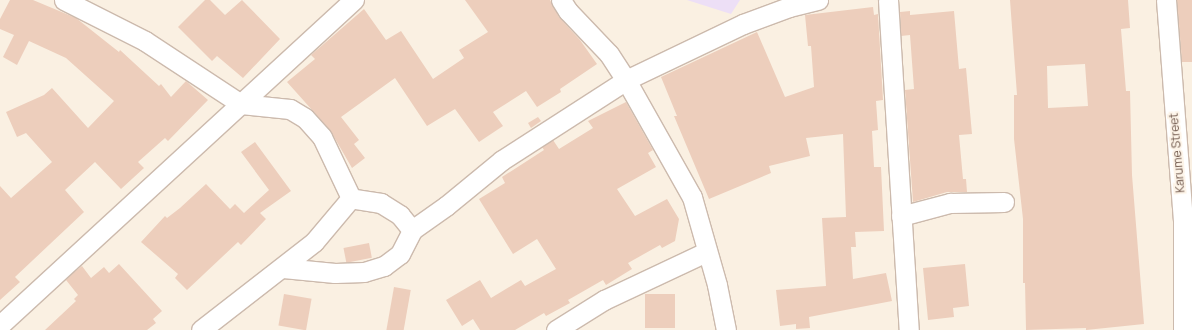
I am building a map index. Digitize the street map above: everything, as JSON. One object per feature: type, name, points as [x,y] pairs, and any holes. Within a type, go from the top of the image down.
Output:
[{"type":"street","points":[[64,0],[145,41],[241,104],[290,109],[305,118],[322,136],[351,198]]},
{"type":"street","points":[[0,325],[354,0]]},
{"type":"street","points":[[560,0],[568,12],[609,54],[626,80],[692,197],[706,252],[717,285],[726,330]]},
{"type":"street","points":[[283,268],[335,274],[375,270],[400,254],[412,230],[446,206],[502,160],[626,80],[743,24],[789,7],[818,0]]},
{"type":"street","points":[[888,0],[909,330]]},
{"type":"street","name":"Karume Street","points":[[1166,0],[1183,219],[1183,330]]},
{"type":"street","points":[[201,330],[283,268],[314,242],[351,198],[365,198],[388,207],[400,215],[412,230]]},
{"type":"street","points":[[901,216],[950,203],[1004,202]]},
{"type":"street","points":[[556,330],[604,300],[706,252]]},
{"type":"shaded area","points":[[687,0],[740,0],[731,14]]},
{"type":"building","points":[[10,0],[33,0],[76,18],[119,52],[120,50],[159,86],[161,84],[171,97],[186,81],[208,100],[168,141],[165,138],[138,162],[144,168],[121,189],[95,162],[65,190],[84,212],[15,277],[20,282],[0,300],[0,186],[11,198],[52,162],[26,133],[17,137],[6,112],[44,95],[52,88],[88,128],[114,101],[66,58],[29,41],[17,65],[3,57],[14,35],[0,29],[0,19]]},
{"type":"building","points":[[205,0],[210,0],[225,15],[242,0],[280,39],[243,78],[217,56],[212,61],[178,27]]},
{"type":"building","points":[[465,0],[550,0],[559,17],[580,40],[597,64],[560,89],[561,92],[537,107],[526,91],[493,112],[503,126],[479,142],[455,109],[427,126],[395,78],[341,117],[359,140],[354,144],[365,158],[352,168],[330,130],[287,82],[315,59],[311,55],[364,9],[386,40],[401,31],[433,79],[464,58],[459,50],[488,32]]},
{"type":"building","points":[[1010,0],[1128,0],[1130,28],[1121,29],[1126,91],[1130,91],[1132,175],[1144,324],[1086,330],[1086,328],[1026,330],[1025,283],[1023,283],[1023,219],[1014,139],[1014,95],[1017,95]],"holes":[[[1085,64],[1088,106],[1048,108],[1047,66]]]},
{"type":"building","points":[[1177,0],[1192,0],[1192,62],[1182,62]]},
{"type":"building","points":[[873,7],[874,15],[878,14],[883,100],[876,101],[878,130],[872,131],[874,167],[881,167],[884,231],[855,232],[856,247],[851,247],[853,279],[886,273],[892,301],[809,317],[810,328],[796,329],[796,324],[780,326],[776,290],[826,286],[822,218],[846,217],[843,134],[806,138],[810,156],[769,166],[771,173],[709,199],[674,116],[677,116],[661,77],[757,32],[785,97],[814,87],[811,46],[808,46],[805,15]]},
{"type":"building","points":[[910,11],[910,15],[954,11],[959,69],[966,68],[972,134],[959,135],[963,179],[966,179],[967,192],[947,192],[913,202],[905,90],[914,89],[910,35],[901,36],[900,12]]},
{"type":"building","points":[[626,102],[653,150],[648,153],[656,167],[617,189],[635,216],[667,199],[679,219],[675,241],[662,248],[660,245],[628,263],[632,269],[606,285],[603,280],[568,300],[570,303],[546,316],[544,313],[515,330],[480,330],[473,319],[462,326],[446,300],[480,280],[491,298],[521,280],[525,286],[556,269],[537,239],[513,254],[479,199],[505,183],[502,177],[544,150],[542,147],[553,140],[559,149],[593,128],[588,121]]},
{"type":"building","points":[[538,117],[541,121],[531,128],[528,123]]},
{"type":"building","points":[[255,142],[291,191],[260,213],[266,219],[241,245],[238,242],[187,290],[175,278],[178,274],[141,242],[165,216],[167,218],[180,208],[206,184],[230,209],[235,204],[244,213],[269,190],[241,152]]},
{"type":"building","points":[[369,243],[372,258],[346,263],[343,248]]},
{"type":"building","points":[[119,264],[162,311],[153,319],[156,323],[147,330],[45,330],[76,301],[74,299],[78,295],[66,280],[73,273],[82,266],[91,278],[104,267],[109,273]]},
{"type":"building","points":[[965,264],[969,306],[953,308],[954,317],[928,320],[923,268]]},
{"type":"building","points":[[394,287],[411,290],[404,330],[386,330]]},
{"type":"building","points":[[284,294],[312,299],[306,330],[278,326]]},
{"type":"building","points":[[645,294],[675,294],[675,328],[645,328]]}]
